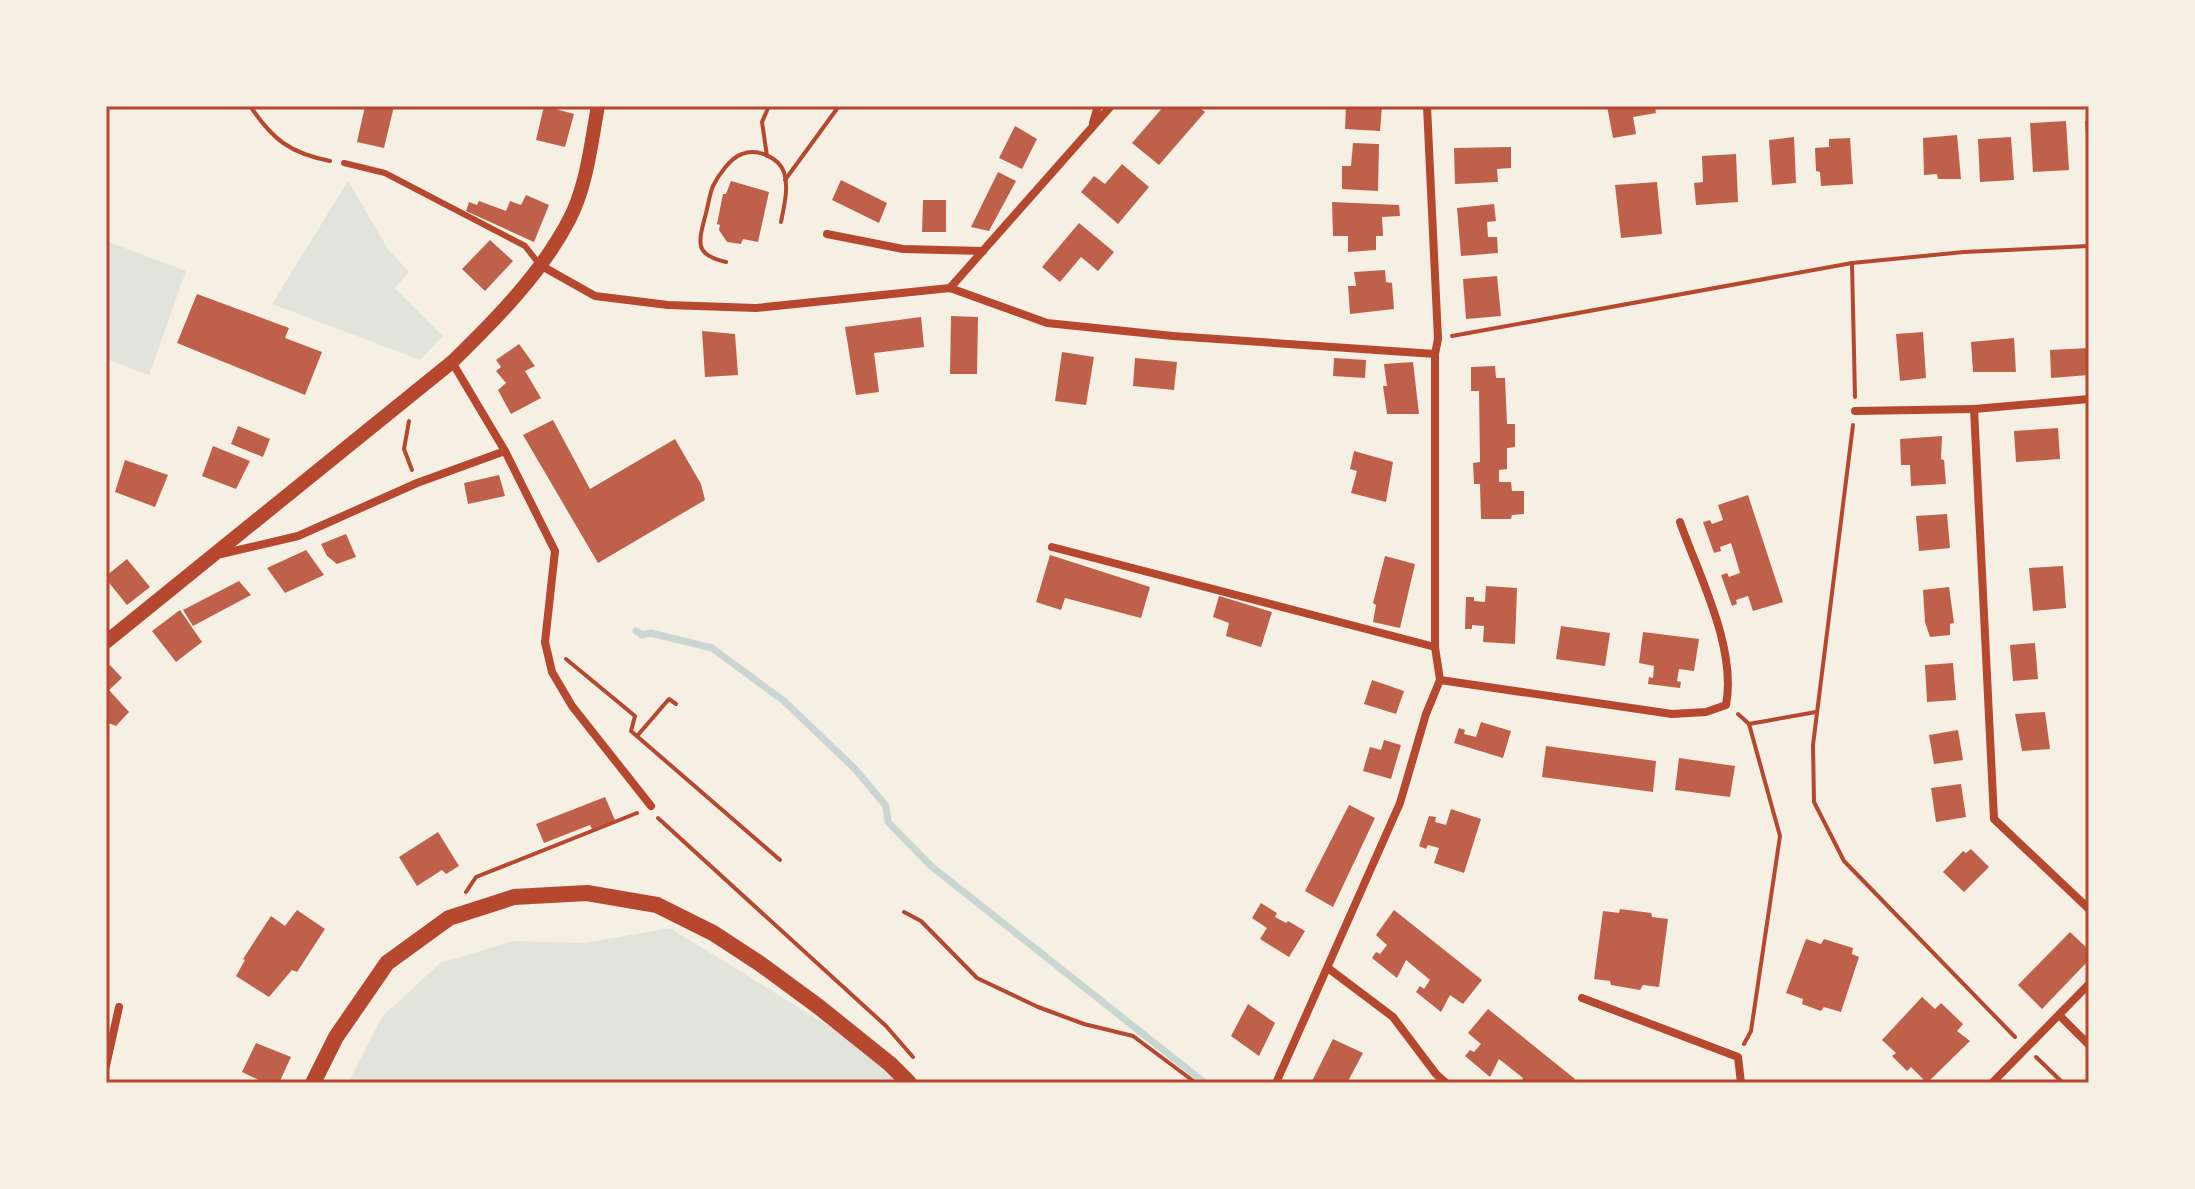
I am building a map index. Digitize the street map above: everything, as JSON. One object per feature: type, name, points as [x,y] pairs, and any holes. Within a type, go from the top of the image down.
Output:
[{"type":"main road","points":[[313,1083],[336,1037],[387,963],[449,918],[514,897],[587,893],[657,905],[713,933],[819,1007],[899,1076]]},
{"type":"street","points":[[106,642],[452,362],[495,320],[540,265],[570,218],[585,173],[598,106]]},
{"type":"street","points":[[1092,128],[1098,106]]},
{"type":"street","points":[[950,288],[1111,106]]},
{"type":"street","points":[[1276,1083],[1400,803],[1426,714],[1440,680],[1435,647],[1435,354],[1438,339],[1427,106]]},
{"type":"street","points":[[827,234],[903,249],[983,251]]},
{"type":"street","points":[[540,265],[595,296],[668,305],[756,308],[950,288],[1047,323],[1173,336],[1435,354]]},
{"type":"street","points":[[452,362],[505,451],[555,551],[545,642],[552,672],[572,706],[651,806]]},
{"type":"street","points":[[1855,411],[1974,409],[2089,399]]},
{"type":"street","points":[[1974,409],[1994,819],[2089,909]]},
{"type":"street","points":[[216,555],[298,536],[417,483],[505,451]]},
{"type":"street","points":[[1440,680],[1672,714],[1706,712],[1726,705],[1730,683],[1725,653],[1680,522]]},
{"type":"street","points":[[1052,547],[1435,647]]},
{"type":"street","points":[[1328,968],[1393,1017],[1435,1078],[1446,1083]]},
{"type":"street","points":[[1992,1083],[2089,984]]},
{"type":"street","points":[[1582,998],[1738,1057],[1741,1083]]},
{"type":"street","points":[[106,1066],[119,1007]]},
{"type":"street","points":[[2059,1015],[2089,1045]]},
{"type":"lane","points":[[344,163],[385,173],[483,224],[525,246],[540,265]]},
{"type":"path","points":[[250,106],[284,146],[307,157],[344,163]]},
{"type":"path","points":[[767,156],[762,122],[769,106]]},
{"type":"path","points":[[785,180],[839,106]]},
{"type":"path","points":[[726,262],[711,259],[701,249],[699,239],[713,186],[728,165],[742,154],[759,153],[776,159],[784,172],[787,191],[781,222]]},
{"type":"path","points":[[1438,339],[1852,263],[1964,252],[2089,246]]},
{"type":"path","points":[[1852,263],[1855,411],[1816,712],[1814,802],[1844,861],[2063,1083]]},
{"type":"path","points":[[415,390],[404,449],[417,483]]},
{"type":"path","points":[[545,642],[635,716],[631,731],[780,860]]},
{"type":"path","points":[[637,736],[669,699],[676,704]]},
{"type":"path","points":[[1726,705],[1749,724],[1780,836],[1751,1031],[1738,1057]]},
{"type":"path","points":[[1749,724],[1816,712]]},
{"type":"path","points":[[449,918],[476,877],[651,806],[655,815],[898,1037],[913,1054],[914,1060],[899,1076]]},
{"type":"path","points":[[904,912],[921,921],[977,978],[1038,1007],[1084,1024],[1133,1036],[1196,1083]]},
{"type":"shaded area","points":[[348,181],[388,249],[409,272],[395,288],[443,336],[420,360],[272,304]]},
{"type":"shaded area","points":[[106,241],[186,271],[149,375],[106,359]]},
{"type":"shaded area","points":[[670,928],[890,1064],[900,1083],[348,1083],[382,1017],[440,963],[513,941],[585,943]]},
{"type":"building","points":[[365,106],[394,106],[384,148],[357,142]]},
{"type":"building","points":[[544,106],[574,114],[565,147],[536,140]]},
{"type":"building","points":[[1164,106],[1198,106],[1205,112],[1159,165],[1132,143]]},
{"type":"building","points":[[1346,106],[1382,106],[1380,131],[1345,129]]},
{"type":"building","points":[[1607,106],[1655,106],[1656,113],[1633,117],[1636,134],[1613,138]]},
{"type":"building","points":[[2066,121],[2069,170],[2033,172],[2030,123]]},
{"type":"building","points":[[2085,121],[2089,121],[2089,155],[2087,155]]},
{"type":"building","points":[[1015,126],[1037,139],[1022,169],[999,158]]},
{"type":"building","points":[[1957,135],[1961,179],[1938,179],[1937,174],[1924,175],[1923,138]]},
{"type":"building","points":[[1794,137],[1796,183],[1772,185],[1769,140]]},
{"type":"building","points":[[2011,137],[2014,180],[1980,182],[1978,139]]},
{"type":"building","points":[[1850,138],[1853,184],[1821,186],[1820,172],[1816,171],[1815,148],[1829,147],[1829,139]]},
{"type":"building","points":[[1353,143],[1379,144],[1378,191],[1342,189],[1342,166],[1351,166]]},
{"type":"building","points":[[1511,147],[1511,168],[1497,169],[1498,182],[1455,184],[1454,148]]},
{"type":"building","points":[[1736,154],[1738,202],[1696,205],[1694,183],[1703,182],[1702,156]]},
{"type":"building","points":[[1122,164],[1149,187],[1118,224],[1081,192],[1094,176],[1105,184]]},
{"type":"building","points":[[998,172],[1016,181],[989,231],[971,227]]},
{"type":"building","points":[[841,180],[887,203],[879,223],[832,200]]},
{"type":"building","points":[[731,181],[769,192],[758,242],[743,239],[741,244],[727,242],[719,230],[720,225],[717,224],[723,194],[726,194]]},
{"type":"building","points":[[1657,182],[1662,234],[1621,238],[1615,185]]},
{"type":"building","points":[[526,195],[549,205],[534,242],[466,211],[469,202],[477,205],[479,201],[506,211],[510,201],[521,205]]},
{"type":"building","points":[[923,200],[946,200],[946,232],[922,232]]},
{"type":"building","points":[[1332,202],[1399,205],[1400,216],[1382,217],[1383,236],[1376,236],[1376,250],[1348,252],[1348,236],[1333,236]]},
{"type":"building","points":[[1494,204],[1496,221],[1487,222],[1488,237],[1497,237],[1498,253],[1461,256],[1457,208]]},
{"type":"building","points":[[1079,223],[1114,252],[1098,271],[1081,257],[1060,282],[1042,267]]},
{"type":"building","points":[[490,240],[513,261],[485,291],[462,269]]},
{"type":"building","points":[[1385,270],[1386,282],[1392,283],[1394,309],[1350,314],[1348,286],[1356,286],[1354,272]]},
{"type":"building","points":[[1497,276],[1501,316],[1466,319],[1463,279]]},
{"type":"building","points":[[197,294],[289,328],[285,338],[322,352],[305,395],[177,343]]},
{"type":"building","points":[[951,316],[978,317],[977,374],[950,374]]},
{"type":"building","points":[[921,317],[924,347],[874,353],[879,392],[856,395],[845,327]]},
{"type":"building","points":[[702,331],[735,334],[738,375],[705,377]]},
{"type":"building","points":[[1923,332],[1926,378],[1900,381],[1896,334]]},
{"type":"building","points":[[2014,338],[2016,372],[1973,372],[1971,342]]},
{"type":"building","points":[[519,344],[535,366],[525,371],[541,398],[511,414],[498,390],[506,383],[496,371],[501,367],[496,360]]},
{"type":"building","points":[[2089,348],[2089,375],[2051,378],[2050,350]]},
{"type":"building","points":[[1062,352],[1094,357],[1086,405],[1055,401]]},
{"type":"building","points":[[1135,358],[1177,362],[1174,390],[1133,386]]},
{"type":"building","points":[[1334,358],[1366,360],[1365,378],[1333,376]]},
{"type":"building","points":[[1413,362],[1419,414],[1387,414],[1384,364]]},
{"type":"building","points":[[1495,366],[1496,378],[1505,378],[1507,424],[1515,424],[1515,447],[1507,448],[1507,469],[1499,470],[1499,482],[1511,482],[1512,491],[1524,491],[1524,514],[1512,515],[1511,519],[1481,519],[1480,484],[1474,484],[1473,463],[1480,462],[1479,391],[1471,391],[1471,367]]},
{"type":"building","points":[[553,420],[590,489],[675,439],[701,484],[705,500],[598,563],[523,435]]},
{"type":"building","points":[[238,426],[270,439],[263,457],[231,444]]},
{"type":"building","points":[[2058,428],[2060,459],[2016,462],[2014,431]]},
{"type":"building","points":[[1942,436],[1941,459],[1944,460],[1946,484],[1911,486],[1910,465],[1901,465],[1900,439]]},
{"type":"building","points":[[213,446],[250,461],[236,489],[202,476]]},
{"type":"building","points":[[1354,451],[1393,462],[1386,502],[1351,493],[1357,471],[1350,469]]},
{"type":"building","points":[[125,460],[168,475],[155,507],[115,492]]},
{"type":"building","points":[[499,475],[505,496],[468,504],[464,483]]},
{"type":"building","points":[[1748,495],[1783,602],[1753,611],[1748,596],[1736,600],[1737,604],[1732,606],[1721,575],[1727,573],[1729,577],[1740,573],[1731,543],[1714,553],[1703,522],[1710,520],[1712,524],[1723,520],[1718,505]]},
{"type":"building","points":[[1947,514],[1950,548],[1919,551],[1916,516]]},
{"type":"building","points":[[346,534],[356,557],[337,564],[327,556],[321,544]]},
{"type":"building","points":[[306,550],[324,575],[285,593],[267,568]]},
{"type":"building","points":[[1050,555],[1150,587],[1141,618],[1065,598],[1061,610],[1036,602]]},
{"type":"building","points":[[1385,556],[1415,564],[1400,628],[1373,622],[1376,605],[1373,603]]},
{"type":"building","points":[[127,559],[150,587],[127,605],[106,576]]},
{"type":"building","points":[[2063,566],[2066,608],[2033,611],[2029,568]]},
{"type":"building","points":[[239,581],[251,595],[193,626],[183,610]]},
{"type":"building","points":[[1486,586],[1517,588],[1515,644],[1483,642],[1484,626],[1472,625],[1472,629],[1465,629],[1466,597],[1485,602]]},
{"type":"building","points":[[1949,587],[1954,623],[1950,624],[1950,635],[1930,637],[1925,622],[1923,590]]},
{"type":"building","points":[[1219,596],[1272,612],[1261,647],[1226,636],[1229,623],[1213,617]]},
{"type":"building","points":[[180,610],[202,642],[176,662],[152,631]]},
{"type":"building","points":[[1561,626],[1610,633],[1605,666],[1556,659]]},
{"type":"building","points":[[1643,632],[1699,639],[1694,671],[1679,669],[1677,681],[1681,682],[1680,688],[1648,684],[1649,677],[1653,678],[1654,666],[1639,663]]},
{"type":"building","points":[[2035,643],[2038,679],[2013,681],[2010,645]]},
{"type":"building","points":[[1953,663],[1956,700],[1927,702],[1925,665]]},
{"type":"building","points":[[110,665],[122,678],[109,690],[129,712],[116,726],[106,722],[106,668]]},
{"type":"building","points":[[1372,680],[1404,691],[1396,714],[1364,704]]},
{"type":"building","points":[[2045,712],[2050,749],[2022,751],[2015,714]]},
{"type":"building","points":[[1481,722],[1511,731],[1503,758],[1454,743],[1459,728],[1465,730],[1464,734],[1476,737]]},
{"type":"building","points":[[1958,730],[1963,760],[1934,764],[1929,735]]},
{"type":"building","points":[[1384,740],[1401,745],[1391,779],[1363,771],[1370,747],[1381,750]]},
{"type":"building","points":[[1546,746],[1656,761],[1653,792],[1542,777]]},
{"type":"building","points":[[1679,758],[1735,766],[1730,797],[1675,790]]},
{"type":"building","points":[[1961,784],[1966,817],[1936,822],[1931,788]]},
{"type":"building","points":[[605,797],[615,820],[592,829],[590,825],[544,843],[536,824]]},
{"type":"building","points":[[1349,805],[1375,818],[1333,907],[1305,891]]},
{"type":"building","points":[[1451,809],[1481,819],[1464,873],[1434,863],[1439,848],[1419,846],[1429,816],[1436,817],[1435,822],[1446,825]]},
{"type":"building","points":[[438,832],[459,866],[446,874],[442,870],[417,886],[399,857]]},
{"type":"building","points":[[1971,849],[1989,867],[1964,892],[1943,872],[1963,851],[1966,853]]},
{"type":"building","points":[[1261,903],[1277,913],[1275,917],[1305,931],[1289,957],[1260,939],[1267,928],[1252,918]]},
{"type":"building","points":[[1620,909],[1651,913],[1652,917],[1668,919],[1659,987],[1643,985],[1640,990],[1594,979],[1603,911],[1619,913]]},
{"type":"building","points":[[297,910],[325,929],[297,972],[292,970],[269,997],[236,976],[243,959],[271,916],[285,926]]},
{"type":"building","points":[[1394,910],[1482,980],[1463,1004],[1450,995],[1441,1012],[1416,992],[1420,986],[1424,989],[1430,980],[1406,960],[1397,978],[1372,958],[1387,945],[1376,935]]},
{"type":"building","points":[[2070,932],[2089,950],[2089,960],[2042,1009],[2018,985]]},
{"type":"building","points":[[1806,939],[1821,944],[1824,939],[1853,948],[1852,954],[1859,957],[1841,1012],[1824,1007],[1821,1011],[1802,1004],[1803,999],[1786,993]]},
{"type":"building","points":[[1922,997],[1935,1009],[1941,1003],[1963,1024],[1957,1031],[1970,1041],[1927,1083],[1911,1067],[1907,1071],[1892,1056],[1896,1053],[1882,1040]]},
{"type":"building","points":[[1248,1004],[1275,1023],[1259,1056],[1231,1036]]},
{"type":"building","points":[[1488,1009],[1575,1079],[1572,1083],[1520,1083],[1523,1078],[1499,1059],[1490,1077],[1465,1056],[1481,1044],[1468,1033]]},
{"type":"building","points":[[1333,1039],[1363,1053],[1347,1083],[1311,1083]]},
{"type":"building","points":[[256,1043],[291,1057],[279,1083],[265,1083],[242,1072]]},
{"type":"waterway","points":[[636,631],[642,635],[651,633],[712,648],[784,701],[855,769],[886,806],[888,822],[931,866],[1205,1083]]}]
